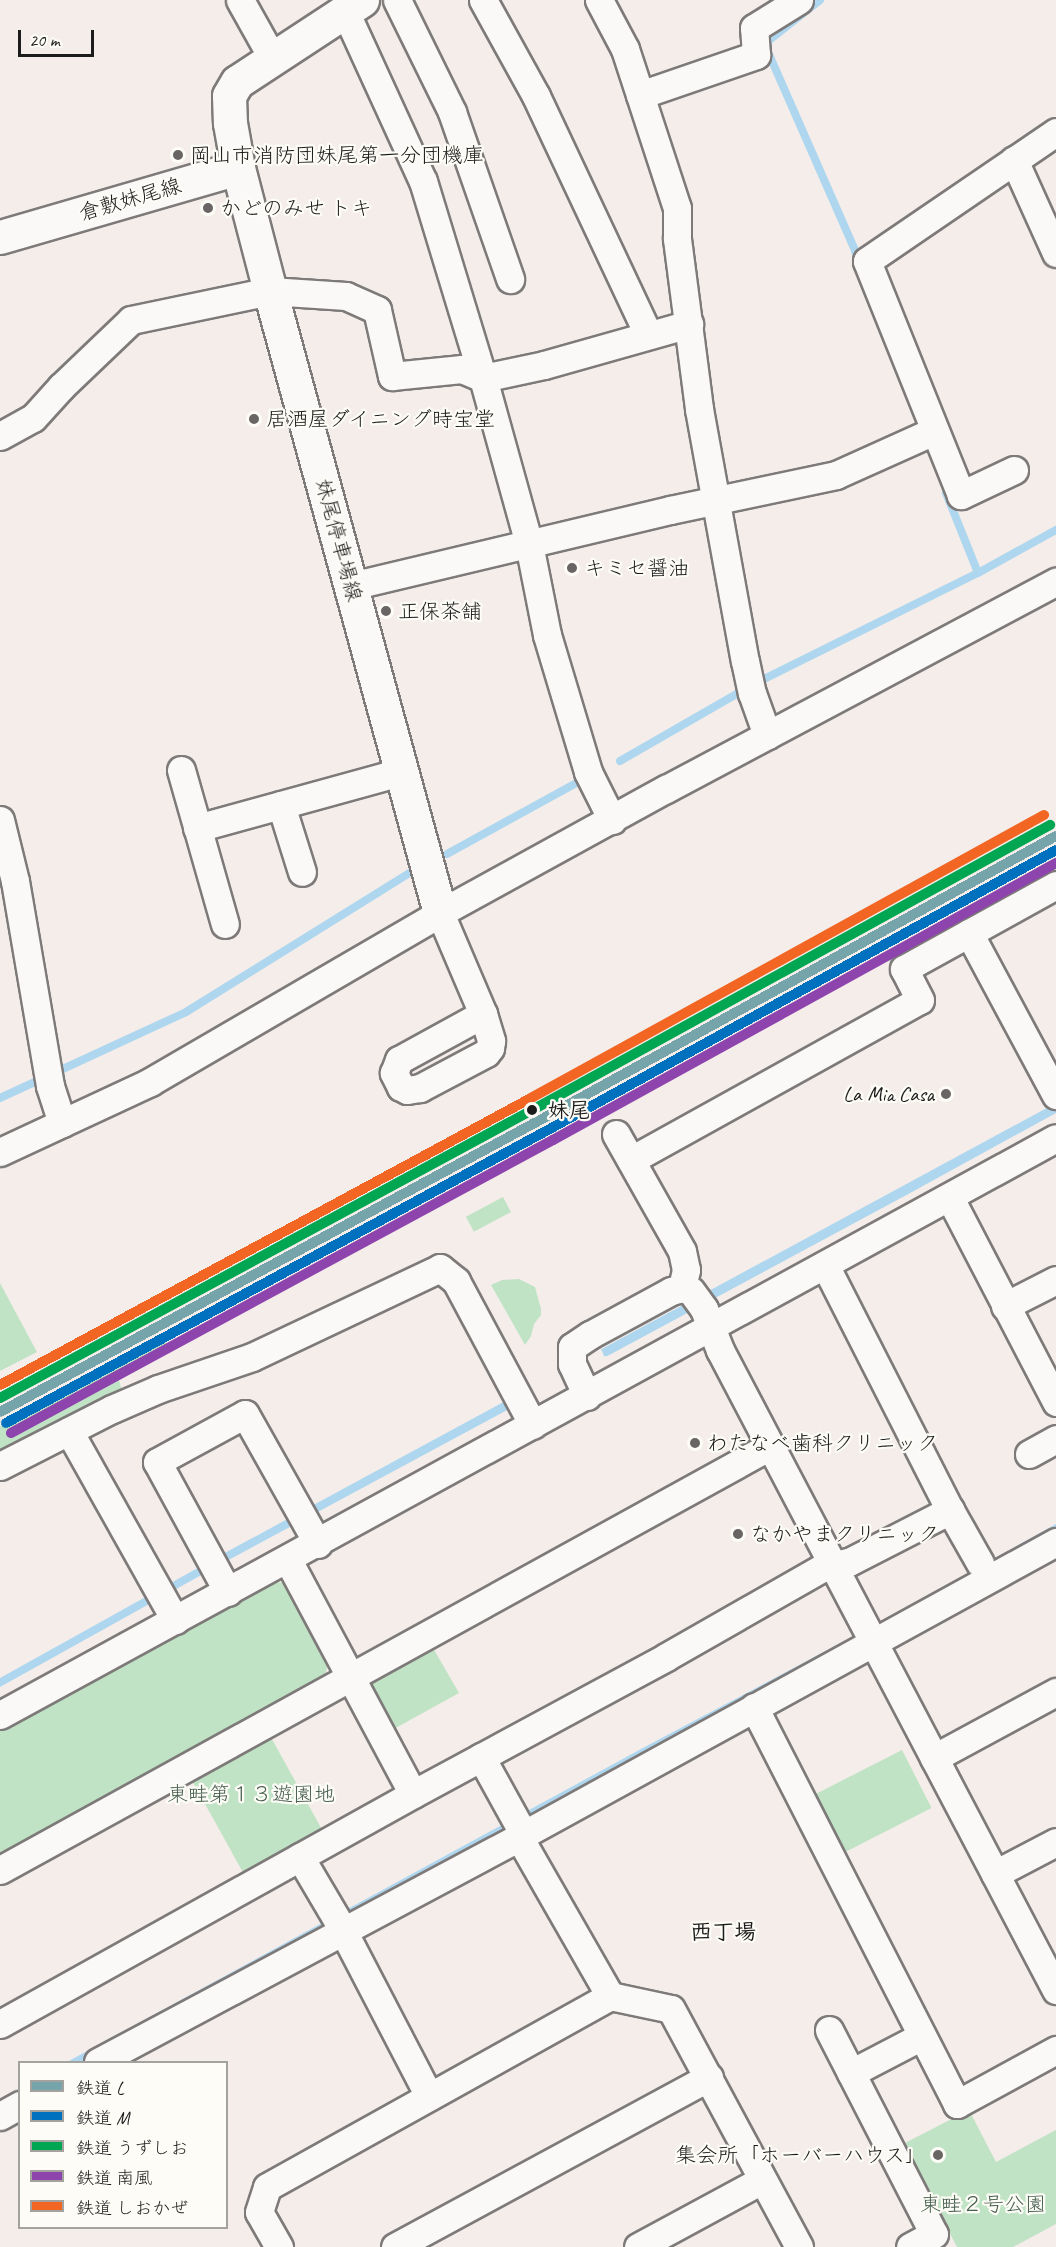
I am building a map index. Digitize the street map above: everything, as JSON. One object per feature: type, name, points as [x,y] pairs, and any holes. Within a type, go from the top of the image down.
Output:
[{"type":"main road","points":[[238,168],[230,123],[229,96],[237,82],[353,6]]},
{"type":"main road","name":"倉敷妹尾線","points":[[0,237],[238,168]]},
{"type":"main road","name":"妹尾停車場線","points":[[238,168],[440,913]]},
{"type":"street","points":[[240,0],[273,59]]},
{"type":"street","points":[[398,0],[452,112],[510,279]]},
{"type":"street","points":[[483,0],[536,96],[648,334]]},
{"type":"street","points":[[598,0],[625,49],[677,208],[677,239],[699,409],[751,686],[767,735]]},
{"type":"street","points":[[640,95],[756,55],[754,28],[799,0]]},
{"type":"street","points":[[353,6],[423,181],[483,378],[529,544],[547,635],[588,772],[612,820]]},
{"type":"street","points":[[1014,470],[961,495],[926,434],[867,261],[1056,132]]},
{"type":"street","points":[[1014,160],[1056,253]]},
{"type":"street","points":[[0,436],[33,418],[61,387],[132,320],[270,291],[346,296],[377,310],[392,376],[462,369],[483,378],[644,339],[648,334],[689,324]]},
{"type":"street","points":[[351,586],[717,500],[837,475],[926,434]]},
{"type":"street","points":[[0,1152],[150,1082],[440,913],[767,735],[1056,582]]},
{"type":"street","points":[[181,770],[225,924]]},
{"type":"street","points":[[197,828],[401,772]]},
{"type":"street","points":[[281,805],[302,872]]},
{"type":"street","points":[[0,819],[15,881],[49,1074],[62,1123]]},
{"type":"street","points":[[631,1160],[920,1000],[904,969],[1056,885]]},
{"type":"street","points":[[440,913],[483,1014]]},
{"type":"street","points":[[969,933],[1056,1095]]},
{"type":"street","points":[[616,1134],[682,1251],[686,1270],[682,1288]]},
{"type":"street","points":[[288,1560],[307,1525],[534,1425],[1056,1138]]},
{"type":"street","points":[[950,1198],[1056,1402]]},
{"type":"street","points":[[825,1265],[950,1510],[980,1563]]},
{"type":"street","points":[[0,1466],[158,1389],[252,1357],[440,1268],[456,1281],[534,1425]]},
{"type":"street","points":[[1005,1306],[1056,1280]]},
{"type":"street","points":[[586,1396],[572,1364],[572,1347],[590,1335],[682,1288],[692,1291],[712,1328],[720,1350],[1056,1990]]},
{"type":"street","points":[[218,1573],[157,1462],[245,1414],[307,1525]]},
{"type":"street","points":[[69,1431],[165,1602]]},
{"type":"street","points":[[1029,1454],[1056,1439]]},
{"type":"street","points":[[0,1870],[771,1446]]},
{"type":"street","points":[[1,2022],[666,1657],[822,1568],[849,1562],[950,1510]]},
{"type":"street","points":[[100,2061],[339,1923],[754,1707],[870,1636],[1056,1542]]},
{"type":"street","points":[[288,1560],[349,1679],[413,1794]]},
{"type":"street","points":[[0,1715],[165,1602],[218,1573],[288,1560]]},
{"type":"street","points":[[934,1758],[1056,1692]]},
{"type":"street","points":[[754,1707],[957,2104],[1056,2050]]},
{"type":"street","points":[[481,1757],[610,1996]]},
{"type":"street","points":[[995,1874],[1056,1842]]},
{"type":"street","points":[[300,1857],[339,1923],[429,2096]]},
{"type":"street","points":[[279,2247],[259,2212],[267,2187],[610,1996],[671,2009],[799,2247]]},
{"type":"street","points":[[829,2030],[934,2234],[910,2247]]},
{"type":"street","points":[[851,2073],[922,2036]]},
{"type":"street","points":[[395,2247],[709,2077]]},
{"type":"street","points":[[0,2116],[18,2106]]},
{"type":"street","points":[[638,2247],[762,2180]]},
{"type":"green space","points":[[1056,857],[1056,876],[893,966],[885,955]]},
{"type":"green space","points":[[503,1197],[511,1212],[474,1232],[466,1217]]},
{"type":"green space","points":[[519,1279],[535,1287],[541,1309],[541,1315],[534,1324],[531,1336],[525,1345],[491,1285],[502,1280]]},
{"type":"green space","points":[[0,1283],[37,1352],[0,1371]]},
{"type":"green space","points":[[159,1335],[169,1346],[162,1355],[119,1380],[124,1398],[0,1459],[0,1426]]},
{"type":"green space","points":[[264,1581],[283,1583],[327,1666],[325,1679],[0,1859],[0,1726]]},
{"type":"green space","points":[[429,1641],[459,1693],[392,1730],[369,1689],[370,1674]]},
{"type":"green space","name":"東畦第１３遊園地","points":[[268,1732],[324,1833],[246,1877],[189,1776]]},
{"type":"green space","points":[[902,1750],[932,1808],[839,1855],[809,1797]]},
{"type":"green space","name":"東畦２号公園","points":[[969,2110],[996,2162],[1056,2130],[1056,2224],[1013,2247],[957,2247],[903,2144]]},
{"type":"water","points":[[1056,1103],[1056,1113],[223,1563],[0,1687],[0,1678],[221,1555]]},
{"type":"water","points":[[1056,1524],[1056,1533],[83,2061],[69,2061],[641,1749],[884,1620]]},
{"type":"pier","points":[[601,1349],[604,1356],[609,1357],[511,1410],[510,1398]]},
{"type":"waterway","points":[[820,0],[768,41],[768,52],[855,250],[858,263]]},
{"type":"waterway","points":[[946,493],[978,573]]},
{"type":"waterway","points":[[756,683],[978,573],[1056,530]]},
{"type":"waterway","points":[[620,761],[745,689]]},
{"type":"waterway","points":[[447,854],[585,778]]},
{"type":"waterway","points":[[0,1098],[186,1012],[416,869]]},
{"type":"rail line","name":"しおかぜ","points":[[0,1385],[531,1098],[1044,815]]},
{"type":"rail line","name":"うずしお","points":[[0,1398],[536,1108],[1050,825]]},
{"type":"rail line","name":"L","points":[[0,1412],[542,1119],[1056,836]]},
{"type":"rail line","name":"M","points":[[6,1423],[548,1130],[1056,850]]},
{"type":"rail line","name":"南風","points":[[11,1433],[553,1140],[1056,863]]},
{"type":"place","name":"岡山市消防団妹尾第一分団機庫","points":[[178,155]]},
{"type":"place","name":"かどのみせ トキ","points":[[208,208]]},
{"type":"place","name":"居酒屋ダイニング時宝堂","points":[[254,419]]},
{"type":"place","name":"キミセ醤油","points":[[572,568]]},
{"type":"place","name":"正保茶舗","points":[[386,611]]},
{"type":"place","name":"La Mia Casa","points":[[946,1094]]},
{"type":"place","name":"妹尾","points":[[532,1110]]},
{"type":"place","name":"わたなべ歯科クリニック","points":[[695,1443]]},
{"type":"place","name":"なかやまクリニック","points":[[738,1534]]},
{"type":"place","name":"集会所「ホーバーハウス」","points":[[938,2155]]},
{"type":"district","name":"西丁場","points":[[723,1933]]}]
